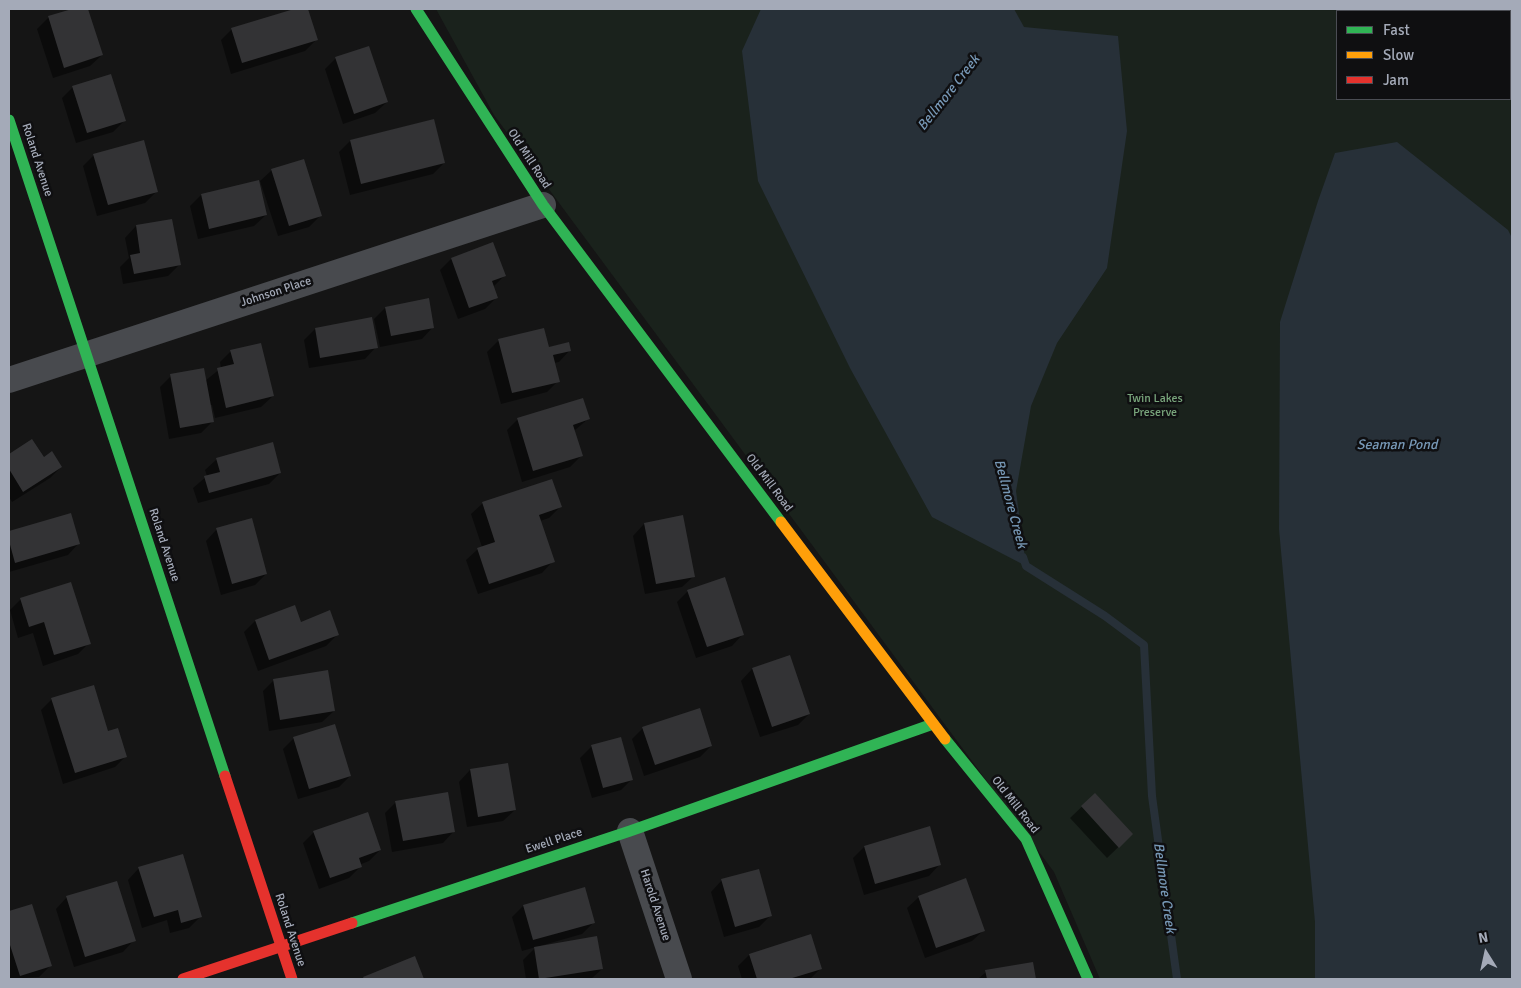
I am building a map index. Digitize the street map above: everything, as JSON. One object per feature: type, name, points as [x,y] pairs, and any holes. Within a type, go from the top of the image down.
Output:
[{"type":"street","name":"Old Mill Road","points":[[416,9],[543,205],[933,724],[1026,839],[1088,979]]},
{"type":"street","name":"Roland Avenue","points":[[9,120],[292,979]]},
{"type":"street","name":"Johnson Place","points":[[9,380],[543,205]]},
{"type":"street","name":"Ewell Place","points":[[182,979],[630,830],[933,724]]},
{"type":"street","name":"Harold Avenue","points":[[630,830],[679,979]]},
{"type":"green space","name":"Twin Lakes Preserve","points":[[436,9],[1512,9],[1512,979],[1100,979],[1054,872],[494,115]]},
{"type":"water","points":[[761,9],[1014,9],[1024,27],[1118,36],[1127,131],[1107,268],[1057,343],[1031,406],[1016,491],[1026,566],[932,517],[850,368],[758,181],[742,51]]},
{"type":"water","name":"Seaman Pond","points":[[1397,142],[1508,230],[1512,238],[1512,979],[1315,979],[1315,922],[1279,529],[1280,322],[1335,153]]},
{"type":"building","points":[[72,9],[88,9],[103,55],[64,68],[48,16]]},
{"type":"building","points":[[294,9],[308,9],[318,40],[242,63],[231,28]]},
{"type":"building","points":[[369,46],[388,102],[354,114],[335,57]]},
{"type":"building","points":[[111,74],[126,121],[87,133],[72,86]]},
{"type":"building","points":[[434,119],[445,163],[361,184],[350,140]]},
{"type":"building","points":[[144,140],[158,192],[108,205],[93,154]]},
{"type":"building","points":[[304,159],[322,216],[289,226],[271,169]]},
{"type":"building","points":[[259,180],[267,215],[209,229],[201,194]]},
{"type":"building","points":[[172,219],[181,265],[134,274],[130,255],[140,253],[136,225]]},
{"type":"building","points":[[493,242],[506,276],[492,281],[498,298],[469,308],[451,258]]},
{"type":"building","points":[[429,298],[434,328],[391,336],[385,307]]},
{"type":"building","points":[[372,317],[378,348],[320,358],[315,328]]},
{"type":"building","points":[[544,328],[549,347],[569,342],[571,351],[553,355],[560,382],[512,393],[498,339]]},
{"type":"building","points":[[261,343],[274,396],[226,408],[217,368],[234,364],[230,350]]},
{"type":"building","points":[[204,368],[214,422],[180,428],[170,374]]},
{"type":"building","points":[[583,398],[590,419],[573,425],[583,456],[533,471],[517,418]]},
{"type":"building","points":[[32,439],[44,457],[52,451],[62,467],[23,492],[9,469],[9,454]]},
{"type":"building","points":[[273,442],[281,473],[209,493],[204,476],[220,472],[216,458]]},
{"type":"building","points":[[552,479],[562,507],[539,515],[555,562],[489,584],[477,548],[495,542],[482,502]]},
{"type":"building","points":[[71,513],[80,544],[15,563],[9,541],[9,531]]},
{"type":"building","points":[[683,515],[695,577],[656,584],[644,523]]},
{"type":"building","points":[[252,518],[267,574],[232,584],[216,528]]},
{"type":"building","points":[[725,577],[744,635],[707,647],[687,590]]},
{"type":"building","points":[[71,582],[91,644],[54,655],[44,622],[29,627],[20,598]]},
{"type":"building","points":[[295,605],[301,622],[330,610],[339,635],[269,660],[255,620]]},
{"type":"building","points":[[790,655],[810,714],[772,727],[752,668]]},
{"type":"building","points":[[328,670],[335,711],[280,720],[273,679]]},
{"type":"building","points":[[94,685],[108,731],[118,728],[127,757],[75,773],[51,698]]},
{"type":"building","points":[[700,708],[712,746],[655,765],[642,727]]},
{"type":"building","points":[[335,724],[351,776],[309,789],[293,737]]},
{"type":"building","points":[[621,737],[633,780],[603,788],[591,745]]},
{"type":"building","points":[[508,763],[516,810],[478,817],[470,769]]},
{"type":"building","points":[[448,792],[455,832],[403,841],[395,801]]},
{"type":"building","points":[[1095,793],[1133,834],[1119,848],[1081,806]]},
{"type":"building","points":[[368,812],[381,850],[359,858],[362,867],[330,878],[313,831]]},
{"type":"building","points":[[930,826],[941,865],[875,884],[864,846]]},
{"type":"building","points":[[183,854],[202,917],[181,923],[178,910],[154,917],[138,867]]},
{"type":"building","points":[[759,869],[772,916],[735,927],[721,879]]},
{"type":"building","points":[[966,878],[985,931],[936,948],[918,896]]},
{"type":"building","points":[[117,881],[136,941],[85,957],[66,896]]},
{"type":"building","points":[[585,887],[595,923],[533,940],[523,905]]},
{"type":"building","points":[[32,904],[52,966],[20,976],[9,942],[9,911]]},
{"type":"building","points":[[811,934],[822,969],[789,979],[757,979],[749,954]]},
{"type":"building","points":[[597,936],[603,969],[539,979],[534,947]]},
{"type":"building","points":[[415,956],[424,979],[364,979],[363,977]]},
{"type":"building","points":[[1033,962],[1036,979],[987,979],[985,970]]},
{"type":"waterway","name":"Bellmore Creek","points":[[1023,557],[1026,566],[1105,616],[1144,645],[1152,796],[1177,979]]},
{"type":"traffic: fast","points":[[416,9],[543,205],[781,522]]},
{"type":"traffic: fast","points":[[9,120],[225,776]]},
{"type":"traffic: fast","points":[[352,923],[630,831],[933,724]]},
{"type":"traffic: fast","points":[[945,739],[1026,839],[1088,979]]},
{"type":"traffic: slow","points":[[781,522],[945,739]]},
{"type":"traffic: jam","points":[[225,776],[292,979]]},
{"type":"traffic: jam","points":[[183,979],[352,923]]}]
